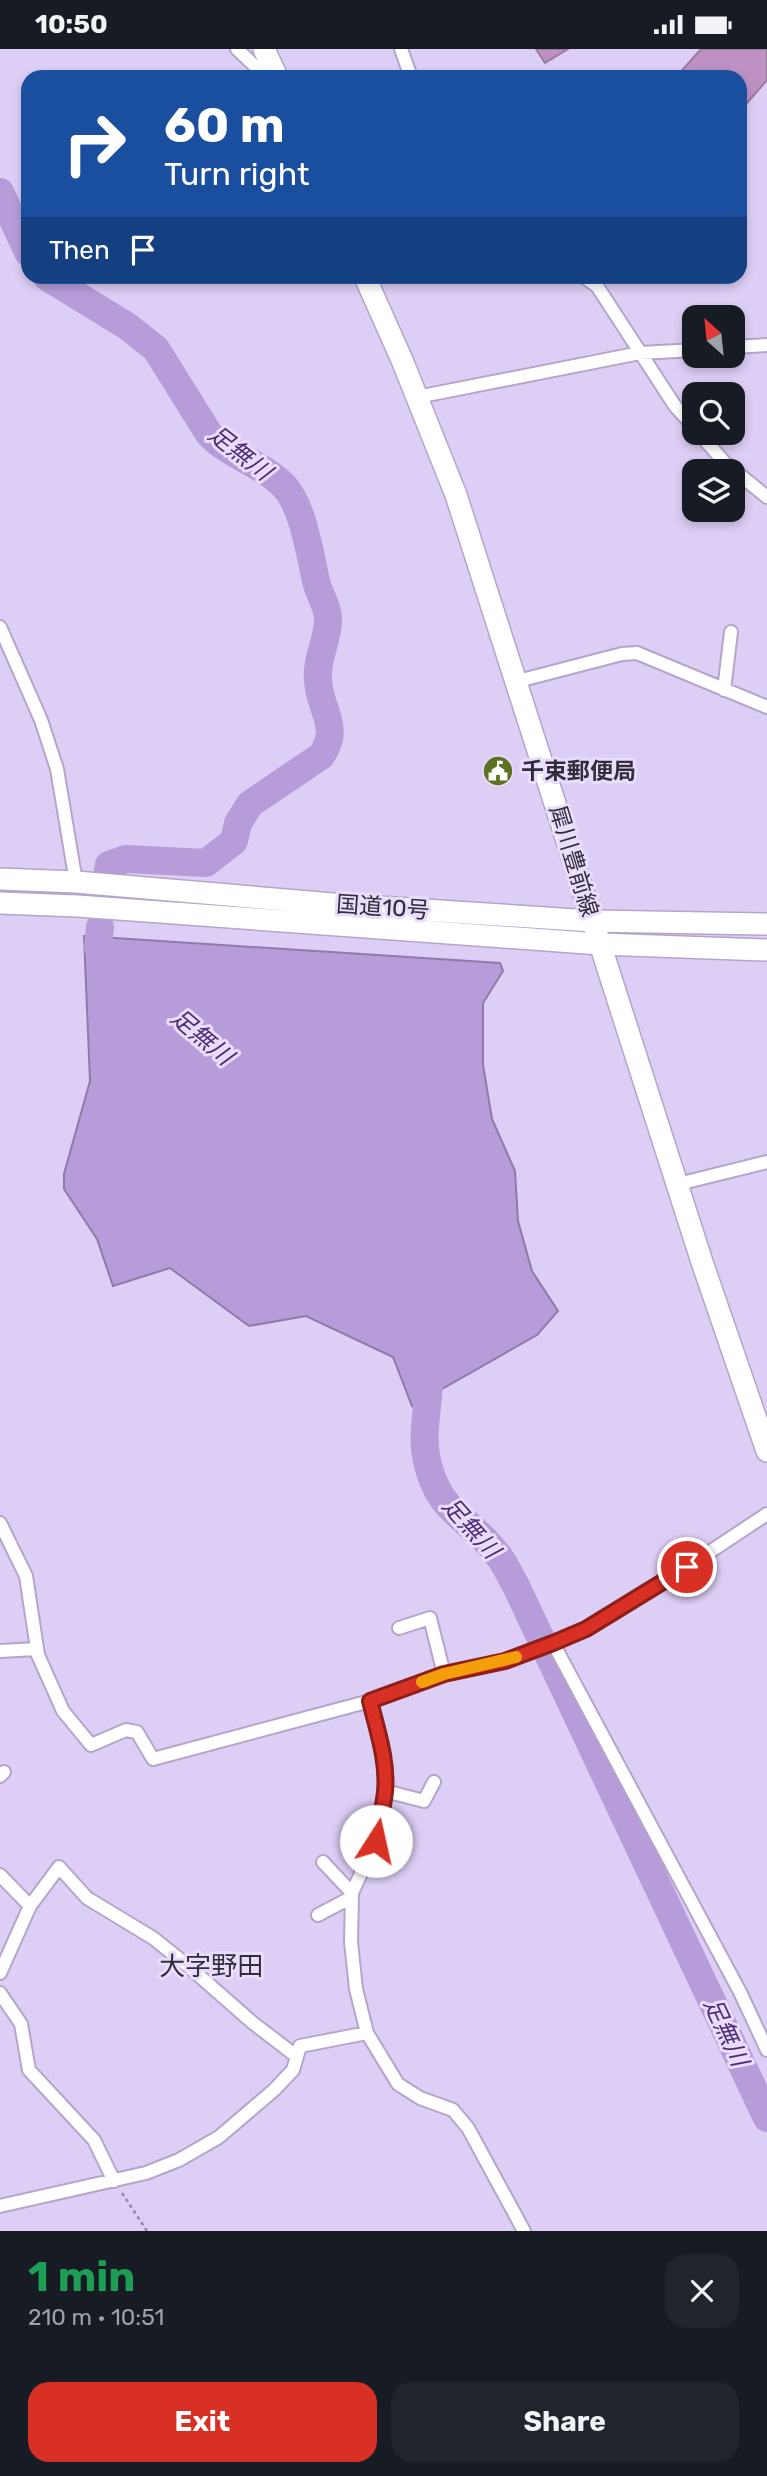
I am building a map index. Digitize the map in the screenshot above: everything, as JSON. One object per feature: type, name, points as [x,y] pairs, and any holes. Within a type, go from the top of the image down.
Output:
[{"type":"main road","points":[[264,49],[274,70]]},
{"type":"main road","name":"犀川豊前線","points":[[368,284],[456,495],[735,1362],[767,1448]]},
{"type":"main road","name":"国道10号","points":[[0,879],[76,882],[346,905],[592,921],[767,925]]},
{"type":"main road","name":"国道10号","points":[[0,903],[77,906],[600,944],[767,950]]},
{"type":"street","points":[[237,49],[259,70]]},
{"type":"street","points":[[401,49],[408,70]]},
{"type":"street","points":[[594,284],[682,414]]},
{"type":"street","points":[[746,346],[767,345]]},
{"type":"street","points":[[417,397],[640,353],[682,351]]},
{"type":"street","points":[[709,445],[725,463],[767,497]]},
{"type":"street","points":[[0,627],[41,720],[57,769],[76,882]]},
{"type":"street","points":[[724,690],[731,632]]},
{"type":"street","points":[[517,681],[622,654],[638,653],[767,707]]},
{"type":"street","points":[[678,1184],[767,1162]]},
{"type":"street","points":[[0,1523],[26,1576],[37,1649],[63,1711],[90,1745],[126,1730],[137,1732],[153,1759],[370,1701],[444,1674],[505,1661],[553,1643],[586,1629],[767,1514]]},
{"type":"street","points":[[399,1628],[430,1618],[444,1674]]},
{"type":"street","points":[[553,1643],[740,1992],[767,2050]]},
{"type":"street","points":[[0,1651],[37,1649]]},
{"type":"street","points":[[370,1701],[384,1758],[385,1791],[376,1841],[352,1895],[351,1942],[356,1989],[367,2033],[398,2084],[420,2098],[453,2110],[468,2128],[524,2231]]},
{"type":"street","points":[[385,1791],[424,1801],[434,1782]]},
{"type":"street","points":[[323,1862],[352,1895]]},
{"type":"street","points":[[0,1973],[30,1906],[60,1867],[88,1898],[153,1938],[296,2056]]},
{"type":"street","points":[[0,1875],[30,1906]]},
{"type":"street","points":[[318,1915],[352,1895]]},
{"type":"street","points":[[0,1993],[21,2024],[29,2070],[94,2140],[114,2181]]},
{"type":"street","points":[[0,2206],[146,2173],[179,2160],[219,2137],[274,2090],[293,2070],[300,2046],[367,2033]]},
{"type":"path","points":[[114,2181],[147,2231]]},
{"type":"water","points":[[84,936],[500,963],[503,971],[483,1003],[483,1065],[492,1119],[515,1171],[518,1221],[532,1271],[558,1311],[537,1335],[412,1406],[393,1357],[306,1316],[249,1326],[170,1268],[113,1286],[97,1239],[64,1189],[64,1174],[90,1081]]},
{"type":"building","points":[[536,49],[568,49],[545,63]]},
{"type":"building","points":[[701,49],[767,49],[767,80],[747,103],[747,70],[682,70]]},
{"type":"waterway","name":"足無川","points":[[0,192],[21,237]]},
{"type":"waterway","name":"足無川","points":[[58,284],[127,326],[156,349],[209,434],[284,486],[301,518],[316,581],[328,617],[318,673],[319,691],[328,718],[330,736],[321,756],[250,804],[238,823],[234,841],[206,863],[126,859],[109,865],[108,870]]},
{"type":"waterway","name":"足無川","points":[[100,927],[98,947],[119,965]]},
{"type":"waterway","name":"足無川","points":[[427,1359],[429,1385],[425,1448],[432,1479],[447,1504],[500,1558],[516,1586],[767,2118]]},
{"type":"slow traffic","points":[[422,1682],[516,1657]]},
{"type":"place","name":"千束郵便局","points":[[498,771]]},
{"type":"district","name":"大字野田","points":[[211,1966]]},
{"type":"route","points":[[376,1841],[385,1791],[384,1758],[370,1701],[444,1674],[505,1661],[553,1643],[586,1629],[687,1567]]}]
